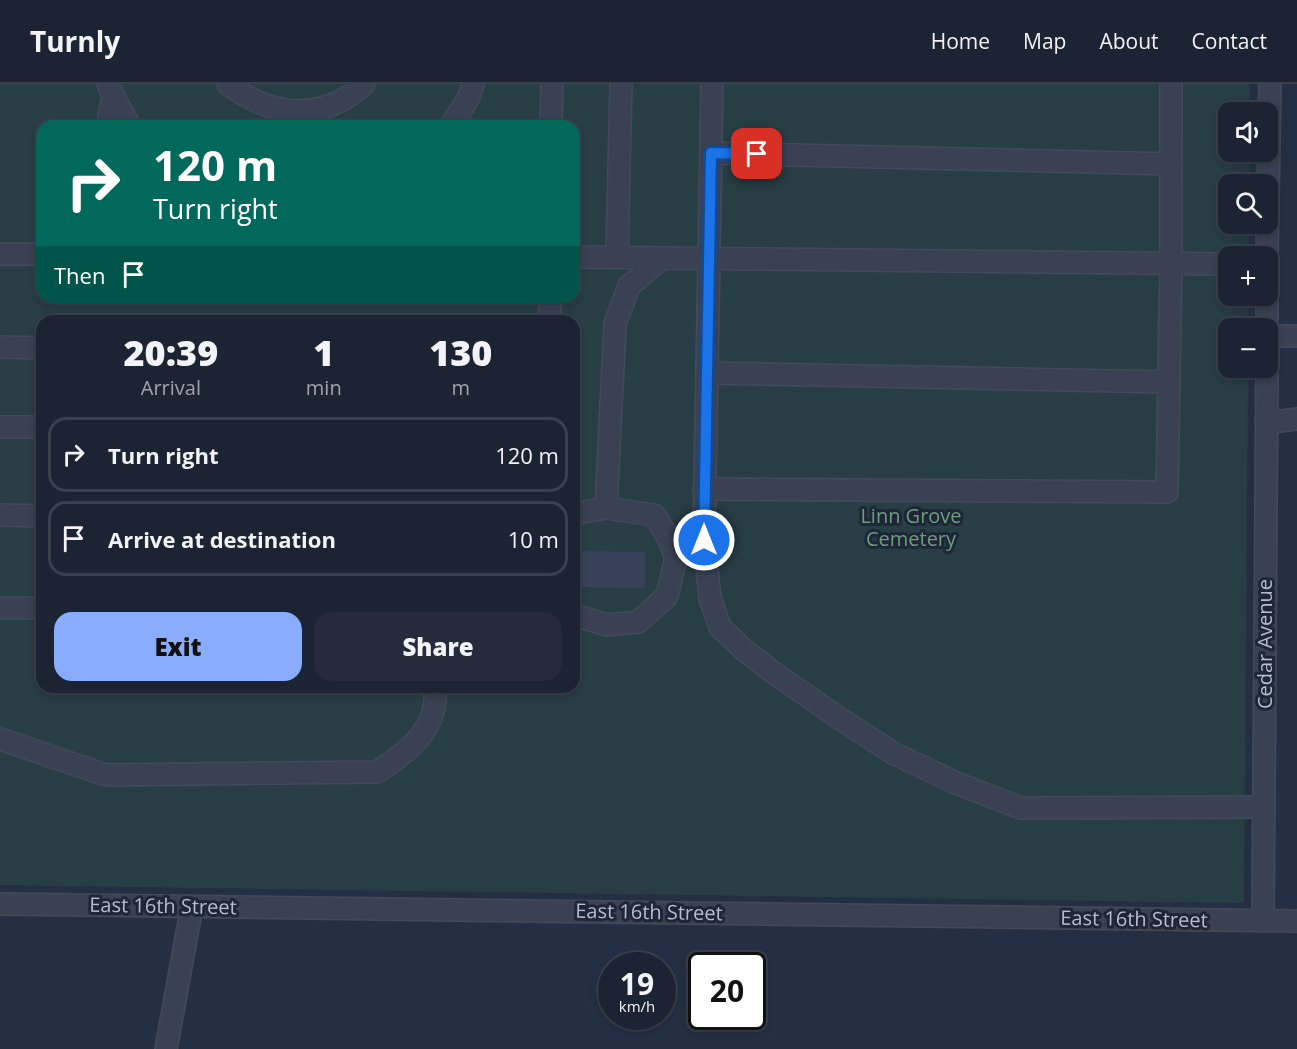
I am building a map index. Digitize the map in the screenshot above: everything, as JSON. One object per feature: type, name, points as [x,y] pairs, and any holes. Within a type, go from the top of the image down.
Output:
[{"type":"street","points":[[228,84],[249,99],[272,108],[297,111],[330,105],[346,98],[364,84]]},
{"type":"street","points":[[551,120],[552,84]]},
{"type":"street","points":[[617,257],[621,84]]},
{"type":"street","points":[[712,84],[704,489],[710,598],[720,627],[743,649],[836,717],[893,753],[956,783],[1021,808],[1264,807]]},
{"type":"street","points":[[704,489],[1167,492],[1171,84]]},
{"type":"street","points":[[1267,246],[1270,84]]},
{"type":"street","points":[[108,120],[110,90]]},
{"type":"street","points":[[110,90],[127,120]]},
{"type":"street","points":[[455,120],[471,91]]},
{"type":"street","points":[[471,91],[471,120]]},
{"type":"street","points":[[711,153],[1170,164]]},
{"type":"street","points":[[0,254],[36,254]]},
{"type":"street","points":[[580,257],[1218,264]]},
{"type":"street","points":[[606,507],[615,324],[629,286],[662,258]]},
{"type":"street","points":[[1278,336],[1297,336]]},
{"type":"street","points":[[0,347],[36,348]]},
{"type":"street","points":[[707,373],[1168,382]]},
{"type":"street","name":"Cedar Avenue","points":[[1263,920],[1267,378]]},
{"type":"street","points":[[1266,423],[1297,419]]},
{"type":"street","points":[[0,427],[36,427]]},
{"type":"street","points":[[580,513],[606,507],[654,515],[668,537],[676,558],[667,596],[638,622],[608,625],[580,617]]},
{"type":"street","points":[[0,515],[36,516]]},
{"type":"street","points":[[676,558],[706,558]]},
{"type":"street","points":[[0,608],[36,608]]},
{"type":"street","points":[[0,739],[106,775],[377,772],[406,753],[430,723],[434,693]]},
{"type":"street","name":"East 16th Street","points":[[0,904],[1297,921]]},
{"type":"street","points":[[166,1049],[192,906]]},
{"type":"green space","name":"Linn Grove Cemetery","points":[[0,84],[1250,84],[1249,102],[1218,102],[1218,162],[1249,162],[1249,174],[1218,174],[1218,234],[1249,234],[1248,246],[1218,246],[1218,306],[1248,306],[1248,318],[1218,318],[1218,378],[1248,378],[1244,903],[0,885]]},
{"type":"building","points":[[580,551],[645,552],[645,588],[580,587]]},
{"type":"route","points":[[704,540],[711,153],[757,154]]}]
